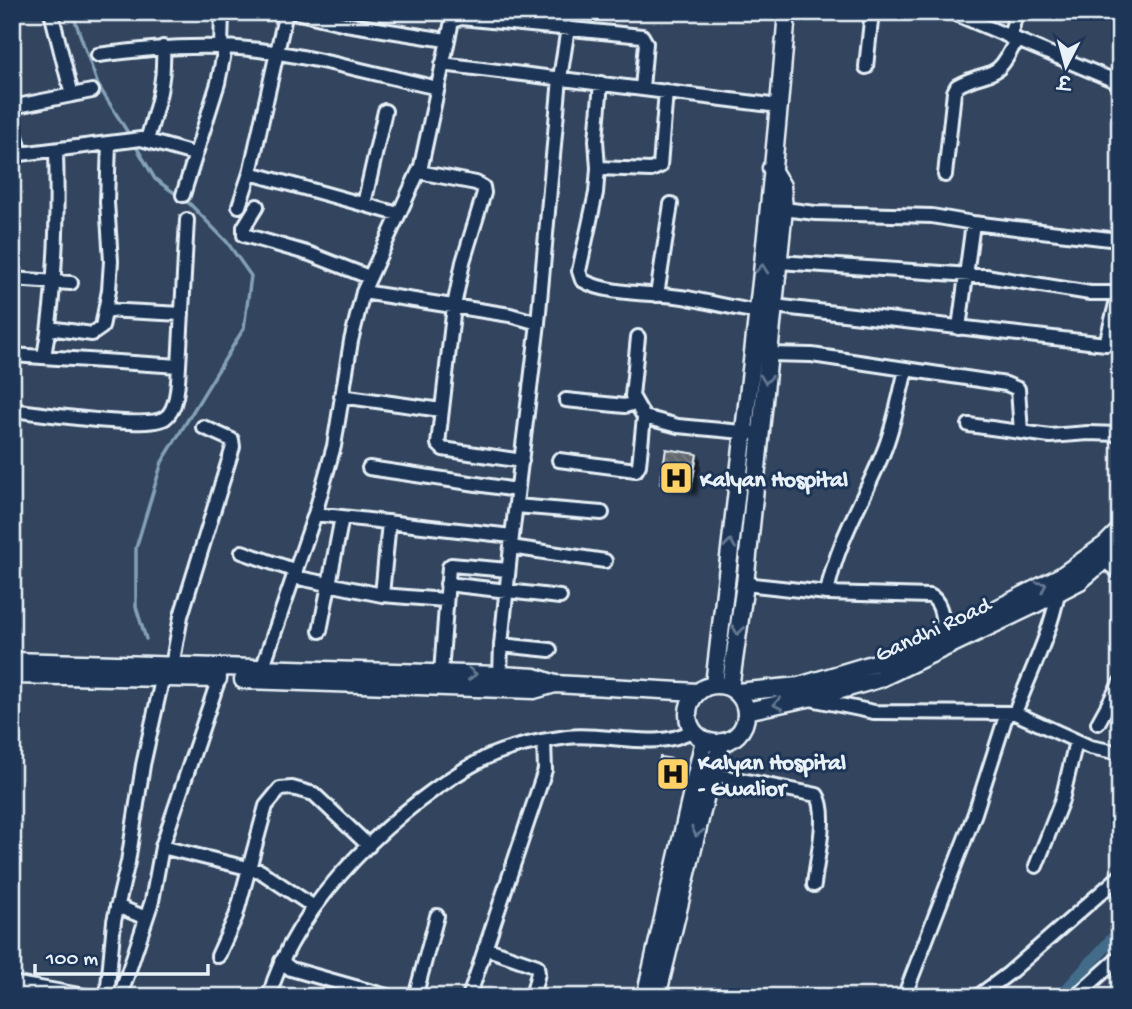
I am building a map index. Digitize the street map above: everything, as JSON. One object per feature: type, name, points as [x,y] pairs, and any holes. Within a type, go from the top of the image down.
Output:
[{"type":"main road","points":[[727,688],[744,431],[787,12]]},
{"type":"main road","points":[[727,688],[745,584],[784,209],[782,186],[771,168]]},
{"type":"main road","points":[[12,675],[168,676],[262,669],[500,675],[535,677],[555,684],[697,692],[727,688],[802,692],[912,652],[945,636],[1061,576],[1107,544],[1120,530]]},
{"type":"main road","name":"Gandhi Road","points":[[746,711],[802,692],[879,679],[1080,581],[1120,547]]},
{"type":"main road","points":[[12,661],[168,676]]},
{"type":"main road","points":[[220,674],[534,690],[555,684]]},
{"type":"main road","points":[[697,692],[688,706],[689,723],[698,735],[722,743],[730,740],[742,728],[746,711],[744,704],[727,688]]},
{"type":"main road","points":[[645,997],[698,735]]},
{"type":"main road","points":[[657,997],[722,743]]},
{"type":"street","points":[[51,12],[72,95]]},
{"type":"street","points":[[183,195],[218,83],[223,47],[222,12]]},
{"type":"street","points":[[239,206],[250,173],[286,12]]},
{"type":"street","points":[[295,12],[347,18],[446,40]]},
{"type":"street","points":[[866,67],[872,12]]},
{"type":"street","points":[[951,12],[975,17],[1013,39],[1120,83]]},
{"type":"street","points":[[945,175],[954,92],[957,86],[1000,69],[1013,39],[1016,12]]},
{"type":"street","points":[[262,669],[315,514],[334,446],[351,341],[363,292],[419,172],[452,21],[457,18],[642,36],[646,43],[642,88]]},
{"type":"street","points":[[500,675],[508,570],[538,323],[560,78],[568,28]]},
{"type":"street","points":[[139,139],[162,91],[165,72],[163,47]]},
{"type":"street","points":[[98,55],[163,47],[223,47],[277,53],[438,88]]},
{"type":"street","points":[[442,64],[779,106]]},
{"type":"street","points":[[601,83],[596,140],[596,193],[580,276],[587,283],[639,294],[688,298],[758,312]]},
{"type":"street","points":[[12,107],[92,91]]},
{"type":"street","points":[[598,168],[651,170],[660,166],[666,91]]},
{"type":"street","points":[[364,204],[385,111]]},
{"type":"street","points":[[12,122],[16,155],[139,139],[194,154]]},
{"type":"street","points":[[49,328],[97,333],[102,327],[111,261],[107,202],[109,143]]},
{"type":"street","points":[[44,357],[49,328],[56,231],[56,150]]},
{"type":"street","points":[[419,172],[475,183],[483,187],[484,201],[463,262],[454,306],[438,440],[443,449],[522,461]]},
{"type":"street","points":[[250,173],[398,214]]},
{"type":"street","points":[[657,295],[671,204]]},
{"type":"street","points":[[257,206],[244,227],[244,235],[310,254],[369,277]]},
{"type":"street","points":[[784,209],[815,213],[932,216],[1110,239]]},
{"type":"street","points":[[12,410],[93,419],[154,422],[165,418],[173,409],[179,366],[187,220]]},
{"type":"street","points":[[959,328],[973,223]]},
{"type":"street","points":[[774,306],[1106,344],[1119,293],[1090,293],[967,275],[779,262]]},
{"type":"street","points":[[12,279],[71,283]]},
{"type":"street","points":[[363,292],[510,315],[538,323]]},
{"type":"street","points":[[106,310],[181,314]]},
{"type":"street","points":[[559,460],[636,470],[639,465],[644,417],[632,396],[638,337]]},
{"type":"street","points":[[769,354],[812,355],[1006,384],[1018,389],[1021,432]]},
{"type":"street","points":[[12,355],[179,366]]},
{"type":"street","points":[[827,593],[834,562],[851,518],[884,450],[906,370]]},
{"type":"street","points":[[341,396],[441,410]]},
{"type":"street","points":[[566,400],[625,406],[634,402]]},
{"type":"street","points":[[644,417],[678,426],[760,434]]},
{"type":"street","points":[[969,425],[1050,436],[1120,434]]},
{"type":"street","points":[[107,997],[112,936],[128,862],[143,765],[168,676],[181,616],[233,447],[232,440],[228,437],[203,427]]},
{"type":"street","points":[[369,468],[517,490]]},
{"type":"street","points":[[516,506],[602,513]]},
{"type":"street","points":[[315,514],[389,522],[605,561]]},
{"type":"street","points":[[320,631],[342,517]]},
{"type":"street","points":[[382,595],[389,522]]},
{"type":"street","points":[[242,552],[295,574],[330,584],[382,595],[445,600]]},
{"type":"street","points":[[1105,561],[1120,573]]},
{"type":"street","points":[[441,673],[449,567],[508,570]]},
{"type":"street","points":[[447,584],[560,597]]},
{"type":"street","points":[[745,584],[827,593],[930,596],[939,604],[945,636]]},
{"type":"street","points":[[904,997],[1011,713],[1045,639],[1058,593]]},
{"type":"street","points":[[501,645],[550,650]]},
{"type":"street","points":[[120,997],[146,918],[162,847],[220,674]]},
{"type":"street","points":[[1098,723],[1120,683]]},
{"type":"street","points":[[802,692],[874,712],[1011,713],[1090,747],[1120,753]]},
{"type":"street","points":[[269,997],[281,961],[305,919],[341,874],[400,815],[486,758],[512,748],[571,737],[630,740],[698,735]]},
{"type":"street","points":[[1036,866],[1062,800],[1076,740]]},
{"type":"street","points":[[469,997],[545,770],[544,741]]},
{"type":"street","points":[[712,774],[817,795],[822,802],[822,815],[814,885]]},
{"type":"street","points":[[218,956],[233,926],[266,806],[280,789],[292,788],[314,794],[369,846]]},
{"type":"street","points":[[162,847],[260,871],[314,908]]},
{"type":"street","points":[[976,997],[1008,974],[1120,876]]},
{"type":"street","points":[[117,906],[146,918]]},
{"type":"street","points":[[415,997],[437,916]]},
{"type":"street","points":[[485,948],[537,966],[538,973],[532,997]]},
{"type":"street","points":[[1075,997],[1120,957]]},
{"type":"street","points":[[281,961],[291,969],[390,997]]},
{"type":"street","points":[[12,983],[91,997]]},
{"type":"building","points":[[666,449],[697,454],[691,489],[660,484]]},
{"type":"building","points":[[660,757],[680,760],[678,780],[657,777]]},
{"type":"waterway","points":[[72,12],[98,85],[130,136]]},
{"type":"waterway","points":[[134,143],[155,179],[190,204],[227,242],[251,276],[244,328],[162,462],[136,548],[136,607],[146,639]]},
{"type":"waterway","points":[[1060,997],[1120,930]]},
{"type":"place","name":"Kalyan Hospital","points":[[676,478]]},
{"type":"place","name":"Kalyan Hospital - Gwalior","points":[[673,774]]}]
